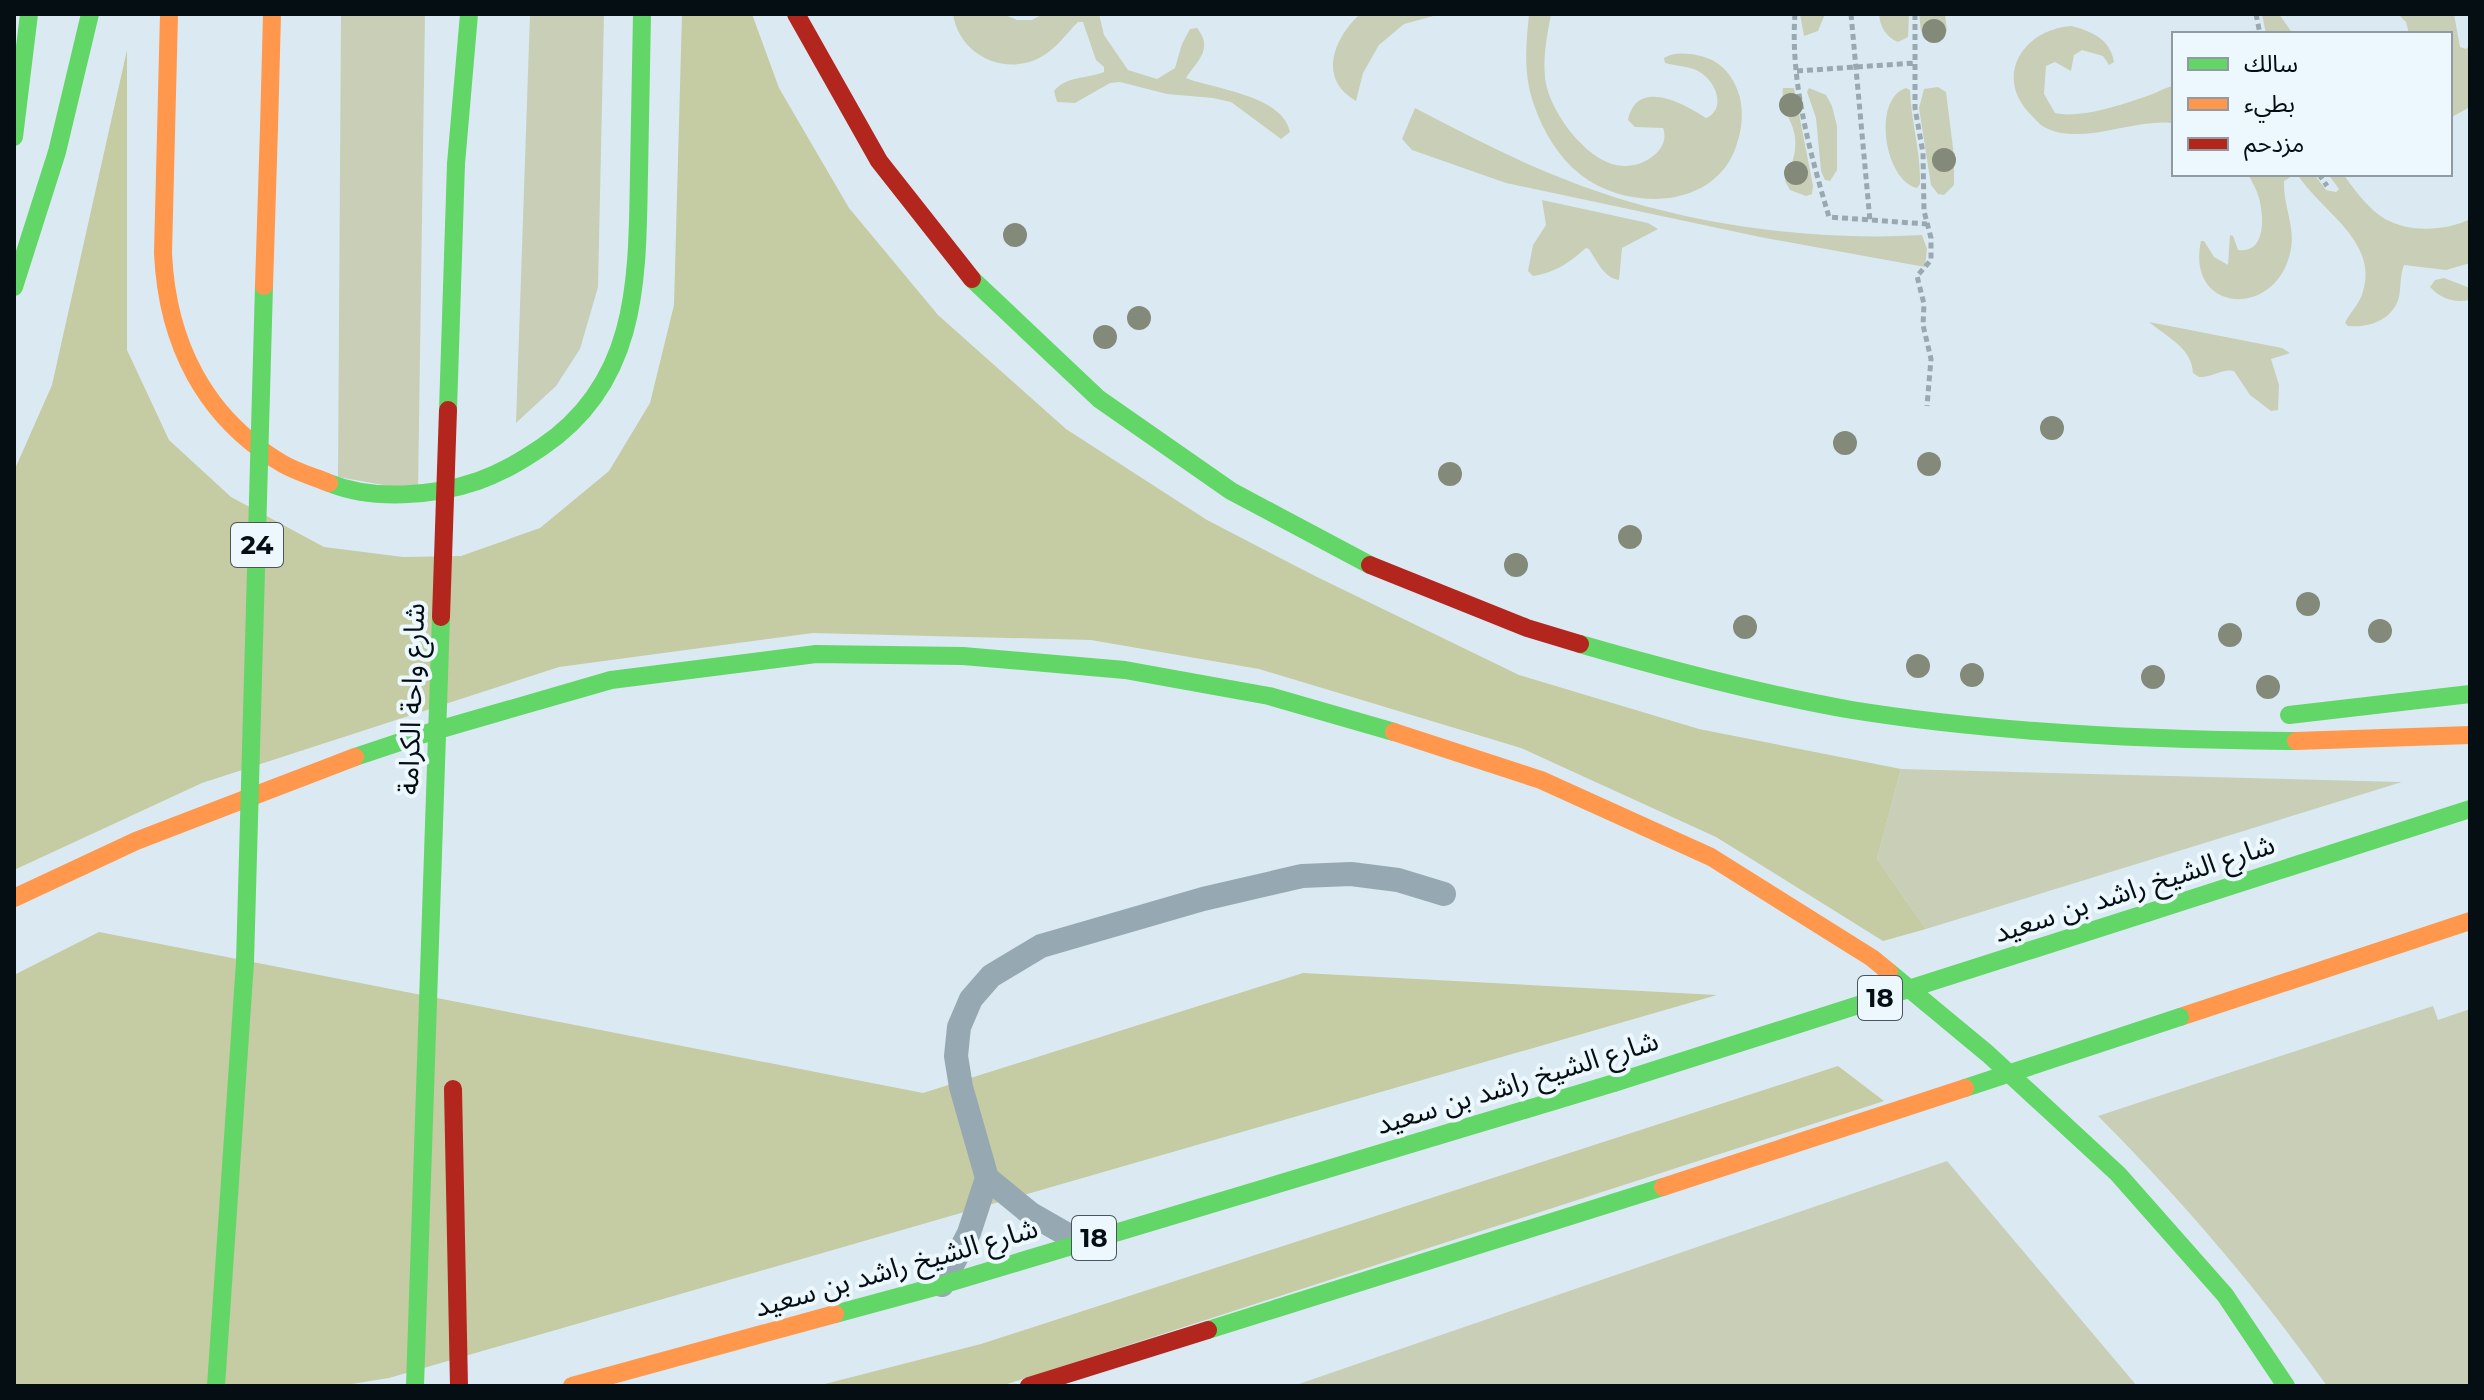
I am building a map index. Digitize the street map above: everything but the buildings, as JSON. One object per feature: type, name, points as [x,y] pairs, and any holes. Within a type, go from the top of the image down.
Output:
[{"type":"main road","points":[[14,137],[29,14]]},
{"type":"main road","points":[[14,287],[44,206],[90,14]]},
{"type":"main road","points":[[169,14],[164,275],[174,330],[197,380],[230,425],[274,460],[324,484],[379,496],[435,495],[489,480],[538,454],[580,417],[611,370],[631,319],[638,263],[642,14]]},
{"type":"main road","name":"24","points":[[233,1386],[272,14]]},
{"type":"main road","name":"شارع واحة الكرامة","points":[[415,1386],[456,164],[469,14]]},
{"type":"main road","points":[[796,14],[838,97],[884,170],[936,240],[1039,349],[1096,398],[1187,465],[1266,514],[1339,552],[1471,607],[1596,651],[1725,685],[1852,710],[1941,722],[2112,734],[2315,741],[2470,735]]},
{"type":"main road","points":[[442,611],[449,927]]},
{"type":"main road","points":[[14,898],[136,841],[314,771],[424,734],[611,680],[816,654],[963,656],[1125,670],[1269,696],[1412,737],[1541,780],[1711,857],[1872,958],[1988,1054],[2118,1174],[2225,1295],[2286,1386]]},
{"type":"main road","points":[[2270,717],[2470,694]]},
{"type":"main road","points":[[2112,734],[2223,722]]},
{"type":"main road","name":"شارع الشيخ راشد بن سعيد","points":[[572,1386],[942,1285],[1614,1083],[2470,809]]},
{"type":"main road","points":[[1029,1386],[1663,1187],[2470,921]]},
{"type":"main road","points":[[216,1386],[245,962]]},
{"type":"main road","points":[[452,1070],[459,1386]]},
{"type":"lane","points":[[942,1285],[969,1233],[987,1178],[961,1087],[956,1056],[959,1027],[971,999],[991,976],[1041,946],[1216,896],[1302,876],[1351,874],[1398,880],[1444,894]]},
{"type":"lane","points":[[987,1178],[1031,1214],[1081,1242]]},
{"type":"path","points":[[1795,14],[1797,71],[1815,168],[1829,217],[1927,224]]},
{"type":"path","points":[[1851,14],[1870,221]]},
{"type":"path","points":[[1915,14],[1915,108],[1923,153],[1924,211],[1931,238],[1931,260],[1917,276],[1931,359],[1927,406]]},
{"type":"path","points":[[1797,71],[1915,63]]},
{"type":"path","points":[[2320,176],[2327,186]]},
{"type":"green space","points":[[341,14],[425,14],[418,491],[338,477]]},
{"type":"green space","points":[[530,14],[604,14],[598,287],[580,349],[556,386],[516,423]]},
{"type":"green space","points":[[682,14],[752,14],[779,88],[849,208],[938,315],[1066,429],[1207,520],[1519,675],[1699,729],[1901,769],[1877,859],[1926,929],[1883,941],[1716,837],[1521,748],[1259,669],[1091,640],[813,633],[559,667],[202,783],[14,870],[14,471],[52,385],[127,50],[127,350],[169,440],[231,497],[324,547],[403,557],[461,556],[540,528],[609,471],[650,403],[674,305]]},
{"type":"green space","points":[[953,14],[1003,14],[1017,20],[1032,20],[1043,14],[1099,14],[1104,35],[1128,70],[1157,79],[1175,68],[1190,29],[1197,28],[1202,35],[1204,49],[1186,78],[1261,102],[1285,120],[1290,132],[1281,139],[1231,102],[1167,94],[1120,82],[1110,83],[1075,103],[1057,102],[1054,91],[1059,86],[1070,80],[1104,72],[1104,67],[1096,60],[1083,22],[1078,22],[1041,57],[1027,63],[1013,64],[999,63],[974,51],[964,41]]},
{"type":"green space","points":[[1360,14],[1441,14],[1404,24],[1379,45],[1363,73],[1356,101],[1344,92],[1333,70],[1337,46]]},
{"type":"green space","points":[[1529,14],[1551,14],[1545,70],[1547,88],[1558,113],[1576,139],[1613,164],[1626,166],[1641,163],[1655,155],[1663,143],[1663,128],[1635,127],[1628,120],[1633,107],[1641,100],[1651,97],[1674,101],[1706,118],[1716,108],[1717,94],[1704,75],[1690,68],[1665,63],[1664,58],[1675,54],[1694,55],[1712,60],[1722,67],[1736,86],[1742,112],[1734,152],[1722,171],[1706,185],[1686,194],[1665,198],[1620,194],[1581,175],[1552,143],[1534,105],[1527,71]]},
{"type":"green space","points":[[1800,14],[1825,14],[1818,31],[1804,36]]},
{"type":"green space","points":[[1879,14],[1909,14],[1908,37],[1898,42],[1890,37],[1882,27]]},
{"type":"green space","points":[[1919,14],[1945,14],[1947,31],[1942,39],[1927,40],[1921,31]]},
{"type":"green space","points":[[2262,14],[2279,14],[2292,32],[2266,32]]},
{"type":"green space","points":[[2398,14],[2454,14],[2460,47],[2466,49],[2470,45],[2470,107],[2452,117],[2452,32],[2408,32],[2406,22]]},
{"type":"green space","points":[[2072,26],[2087,31],[2104,42],[2114,62],[2109,65],[2103,56],[2082,50],[2074,55],[2071,71],[2055,62],[2046,66],[2044,94],[2055,113],[2102,110],[2172,86],[2172,123],[2142,124],[2076,134],[2060,133],[2039,123],[2020,101],[2014,86],[2014,71],[2027,46],[2055,29]]},
{"type":"green space","points":[[1938,87],[1946,92],[1954,156],[1954,185],[1944,195],[1938,194],[1931,185],[1919,108],[1924,89]]},
{"type":"green space","points":[[1783,88],[1794,88],[1813,186],[1812,194],[1806,196],[1790,190],[1785,181],[1795,143],[1794,131],[1783,102]]},
{"type":"green space","points":[[1809,88],[1826,95],[1837,126],[1837,170],[1830,181],[1825,180],[1821,171],[1816,118],[1807,92]]},
{"type":"green space","points":[[1906,88],[1910,90],[1919,160],[1920,184],[1917,188],[1906,182],[1897,171],[1886,139],[1889,107],[1895,95]]},
{"type":"green space","points":[[1415,108],[1549,173],[1653,208],[1788,232],[1922,235],[1927,249],[1925,267],[1760,237],[1506,183],[1412,150],[1402,139]]},
{"type":"green space","points":[[2249,176],[2292,176],[2284,181],[2291,249],[2283,272],[2269,288],[2253,297],[2235,299],[2219,294],[2206,283],[2200,265],[2201,241],[2214,257],[2228,265],[2230,235],[2238,250],[2254,246],[2262,224],[2257,192]]},
{"type":"green space","points":[[2292,176],[2316,176],[2326,190],[2336,192],[2339,189],[2329,176],[2345,176],[2373,210],[2405,227],[2439,228],[2470,219],[2470,263],[2446,270],[2404,265],[2399,297],[2391,312],[2372,324],[2348,326],[2345,323],[2363,291],[2366,273],[2363,257],[2346,229],[2299,177]]},
{"type":"green space","points":[[1542,200],[1648,223],[1658,229],[1622,248],[1619,280],[1605,272],[1586,248],[1562,266],[1533,276],[1528,271],[1533,245],[1546,225]]},
{"type":"green space","points":[[2444,278],[2470,288],[2470,300],[2448,299],[2430,287],[2435,280]]},
{"type":"green space","points":[[2149,322],[2282,348],[2290,353],[2271,359],[2279,385],[2278,410],[2271,411],[2250,395],[2234,371],[2203,377],[2193,373],[2192,364],[2183,350]]},
{"type":"green space","points":[[1901,769],[2402,782],[1926,929],[1877,859]]},
{"type":"green space","points":[[99,932],[923,1093],[1303,973],[1717,995],[389,1378],[339,1386],[14,1386],[14,975]]},
{"type":"green space","points":[[2433,1006],[2438,1020],[2470,1009],[2470,1386],[2327,1386],[2274,1314],[2218,1246],[2098,1116]]},
{"type":"green space","points":[[1838,1066],[1884,1101],[1001,1386],[817,1386],[981,1344]]},
{"type":"green space","points":[[1947,1161],[2137,1386],[1293,1386]]},
{"type":"traffic: fast","points":[[14,137],[29,14]]},
{"type":"traffic: fast","points":[[14,287],[57,152],[90,14]]},
{"type":"traffic: fast","points":[[456,164],[469,14]]},
{"type":"traffic: fast","points":[[329,483],[365,492],[404,494],[442,490],[478,481],[512,466],[542,447],[574,421],[598,391],[615,359],[633,288],[637,250],[642,14]]},
{"type":"traffic: fast","points":[[448,410],[456,164]]},
{"type":"traffic: fast","points":[[972,279],[1099,399],[1231,491],[1370,565]]},
{"type":"traffic: fast","points":[[245,962],[264,286]]},
{"type":"traffic: fast","points":[[415,1386],[441,617]]},
{"type":"traffic: fast","points":[[1580,644],[1749,689],[1906,718],[2073,734],[2296,741]]},
{"type":"traffic: fast","points":[[355,757],[611,680],[816,654],[963,656],[1125,670],[1269,696],[1394,732]]},
{"type":"traffic: fast","points":[[2289,715],[2470,694]]},
{"type":"traffic: fast","points":[[2147,913],[2470,809]]},
{"type":"traffic: fast","points":[[1614,1083],[2147,913]]},
{"type":"traffic: fast","points":[[216,1386],[245,962]]},
{"type":"traffic: fast","points":[[1889,972],[1988,1054],[2118,1174],[2225,1295],[2286,1386]]},
{"type":"traffic: fast","points":[[1965,1088],[2180,1017]]},
{"type":"traffic: fast","points":[[835,1314],[942,1285],[1614,1083]]},
{"type":"traffic: fast","points":[[1208,1330],[1663,1187]]},
{"type":"traffic: slow","points":[[169,14],[163,253],[172,317],[182,347],[195,375],[231,424],[283,464],[329,483]]},
{"type":"traffic: slow","points":[[269,128],[272,14]]},
{"type":"traffic: slow","points":[[264,286],[269,128]]},
{"type":"traffic: slow","points":[[1394,732],[1541,780],[1711,857],[1872,958],[1889,972]]},
{"type":"traffic: slow","points":[[2296,741],[2470,735]]},
{"type":"traffic: slow","points":[[14,898],[136,841],[355,757]]},
{"type":"traffic: slow","points":[[2180,1017],[2470,921]]},
{"type":"traffic: slow","points":[[1663,1187],[1965,1088]]},
{"type":"traffic: slow","points":[[572,1386],[835,1314]]},
{"type":"traffic: jam","points":[[796,14],[879,161],[972,279]]},
{"type":"traffic: jam","points":[[441,617],[448,410]]},
{"type":"traffic: jam","points":[[1370,565],[1527,628],[1580,644]]},
{"type":"traffic: jam","points":[[453,1089],[459,1386]]},
{"type":"traffic: jam","points":[[1029,1386],[1208,1330]]}]
